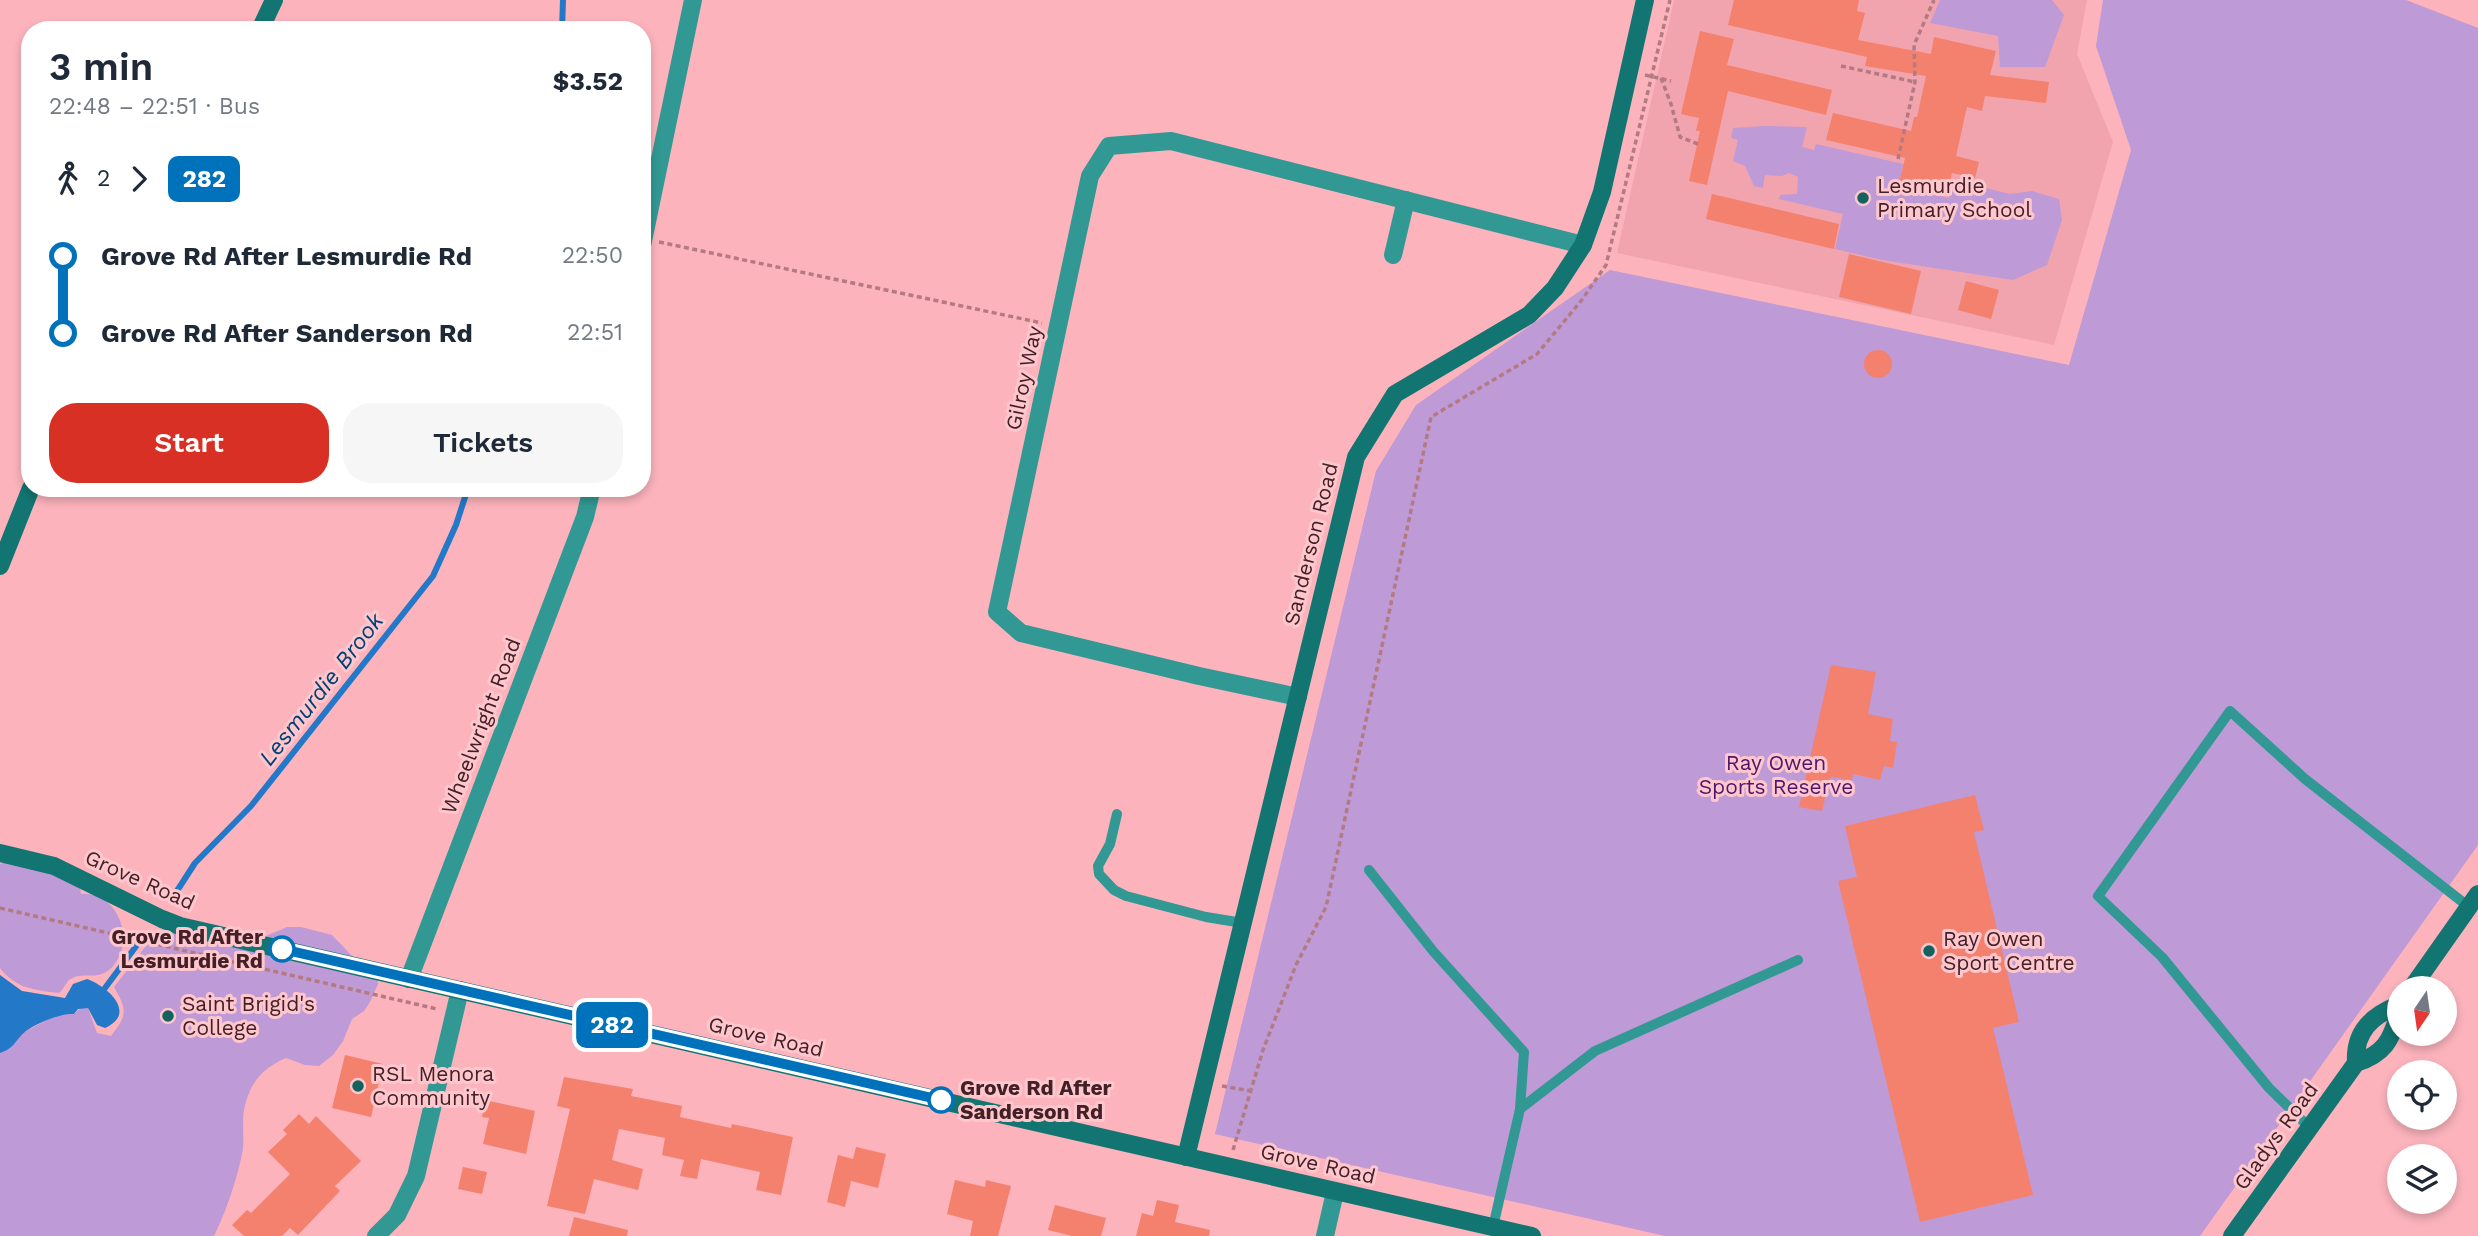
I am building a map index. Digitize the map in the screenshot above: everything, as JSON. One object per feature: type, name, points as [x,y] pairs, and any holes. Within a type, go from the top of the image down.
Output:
[{"type":"street","points":[[264,21],[273,0]]},
{"type":"street","points":[[651,204],[693,0]]},
{"type":"street","name":"Sanderson Road","points":[[1186,1157],[1356,457],[1395,394],[1528,315],[1555,288],[1583,245],[1602,192],[1645,0]]},
{"type":"street","name":"Gilroy Way","points":[[1298,696],[1199,676],[1021,633],[996,612],[1090,176],[1109,146],[1171,141],[1583,245]]},
{"type":"street","points":[[1393,255],[1406,200]]},
{"type":"street","points":[[0,566],[27,497]]},
{"type":"street","name":"Wheelwright Road","points":[[409,979],[585,517],[590,497]]},
{"type":"street","name":"Grove Road","points":[[0,853],[54,866],[180,926],[1532,1236]]},
{"type":"street","points":[[2420,976],[2473,901]]},
{"type":"street","points":[[376,1236],[397,1215],[416,1176],[460,990]]},
{"type":"street","name":"Gladys Road","points":[[2232,1236],[2356,1063],[2357,1049],[2368,1023],[2387,1009]]},
{"type":"street","name":"Gladys Road","points":[[2356,1063],[2373,1057],[2387,1043]]},
{"type":"street","points":[[1325,1236],[1335,1192]]},
{"type":"lane","points":[[2310,1128],[2269,1088],[2162,957],[2098,896],[2230,711],[2305,779],[2473,901]]},
{"type":"lane","points":[[1117,814],[1110,844],[1098,866],[1099,874],[1114,890],[1126,896],[1194,914],[1243,923]]},
{"type":"lane","points":[[1368,870],[1433,951],[1524,1052],[1520,1109],[1493,1227]]},
{"type":"lane","points":[[1520,1109],[1595,1051],[1798,960]]},
{"type":"path","points":[[1233,1153],[1263,1049],[1296,965],[1326,907],[1431,417],[1537,354],[1581,301],[1606,265],[1670,0]]},
{"type":"path","points":[[1898,159],[1915,82],[1914,45],[1934,0]]},
{"type":"path","points":[[1841,66],[1915,82]]},
{"type":"path","points":[[1629,71],[1671,81]]},
{"type":"path","points":[[1661,78],[1680,137],[1698,144]]},
{"type":"path","points":[[651,245],[1058,326]]},
{"type":"path","points":[[0,908],[437,1009]]},
{"type":"path","points":[[1204,1082],[1251,1091]]},
{"type":"shaded area","name":"Lesmurdie Primary School","points":[[1674,0],[2087,0],[2077,54],[2113,142],[2054,345],[1617,253]]},
{"type":"green space","points":[[1940,0],[2052,0],[2064,15],[2045,67],[2000,67],[1998,36],[1930,23]]},
{"type":"green space","name":"Ray Owen Sports Reserve","points":[[2103,0],[2406,0],[2478,28],[2478,845],[2200,1236],[1665,1236],[1215,1134],[1376,471],[1416,405],[1610,270],[2069,365],[2131,150],[2096,46]]},
{"type":"green space","points":[[1807,127],[1802,147],[1814,150],[1816,144],[1903,164],[1899,187],[1949,198],[1953,180],[2010,194],[2032,191],[2059,199],[2062,220],[2047,265],[2013,280],[1882,260],[1835,249],[1843,214],[1779,199],[1780,195],[1797,194],[1798,177],[1789,173],[1782,176],[1765,175],[1763,188],[1754,186],[1745,166],[1733,161],[1738,140],[1731,138],[1733,128]]},
{"type":"green space","points":[[8,861],[79,881],[81,894],[94,895],[113,908],[123,930],[123,943],[120,954],[108,971],[75,977],[69,980],[59,993],[27,987],[6,975],[0,968],[0,864]]},
{"type":"green space","name":"Saint Brigid's College","points":[[287,927],[301,927],[332,935],[356,960],[376,970],[378,984],[364,1011],[352,1019],[343,1041],[333,1055],[319,1066],[305,1065],[286,1058],[263,1072],[253,1085],[244,1110],[243,1148],[238,1169],[214,1236],[0,1236],[0,1053],[26,1031],[57,1015],[74,1014],[82,1007],[88,1008],[97,1033],[111,1036],[124,1012],[114,987],[153,937],[168,932],[193,931],[257,940]]},
{"type":"water","points":[[0,975],[22,991],[65,998],[73,984],[87,979],[110,994],[119,1008],[119,1015],[115,1022],[105,1028],[97,1025],[88,1008],[78,1009],[74,1014],[56,1017],[31,1028],[0,1053]]},
{"type":"building","points":[[1734,0],[1859,0],[1857,11],[1865,13],[1858,40],[1931,54],[1934,37],[1996,51],[1990,75],[2049,82],[2046,103],[1985,96],[1982,111],[1967,107],[1956,156],[1979,162],[1975,178],[1952,173],[1947,194],[1899,183],[1905,158],[1826,140],[1833,113],[1911,131],[1914,117],[1917,117],[1926,76],[1865,66],[1867,57],[1728,25]]},
{"type":"building","points":[[1700,31],[1734,39],[1727,65],[1832,90],[1826,115],[1728,91],[1707,185],[1689,181],[1700,131],[1696,131],[1699,118],[1681,114]]},
{"type":"building","points":[[1712,194],[1839,224],[1834,249],[1706,219]]},
{"type":"building","points":[[1849,254],[1921,271],[1911,314],[1839,297]]},
{"type":"building","points":[[1966,281],[1999,290],[1991,319],[1958,310]]},
{"type":"building","points":[[1878,350],[1888,354],[1892,364],[1888,374],[1878,378],[1868,374],[1864,364],[1868,354]]},
{"type":"building","points":[[1831,665],[1876,672],[1868,714],[1893,719],[1890,741],[1897,742],[1893,768],[1884,766],[1880,780],[1853,774],[1852,780],[1830,777],[1822,811],[1799,807]]},
{"type":"building","name":"Ray Owen Sport Centre","points":[[1975,795],[1984,830],[1974,832],[2019,1022],[1993,1028],[2033,1195],[1920,1222],[1838,881],[1857,877],[1845,826]]},
{"type":"building","name":"RSL Menora Community","points":[[345,1055],[383,1064],[371,1117],[332,1108]]},
{"type":"building","points":[[564,1077],[633,1089],[631,1096],[682,1106],[680,1117],[731,1128],[732,1124],[793,1137],[781,1195],[756,1190],[760,1172],[701,1159],[697,1179],[680,1176],[684,1160],[662,1155],[665,1138],[619,1129],[612,1160],[643,1169],[638,1190],[594,1179],[585,1214],[547,1206],[570,1109],[557,1106]]},
{"type":"building","points":[[485,1100],[535,1111],[526,1154],[483,1144],[489,1118],[482,1117]]},
{"type":"building","points":[[299,1114],[309,1124],[316,1116],[361,1161],[335,1186],[340,1191],[298,1235],[290,1228],[282,1236],[244,1236],[232,1225],[247,1210],[251,1213],[290,1174],[268,1152],[287,1134],[283,1130]]},
{"type":"building","points":[[856,1147],[886,1154],[878,1188],[851,1181],[845,1207],[827,1202],[838,1155],[853,1159]]},
{"type":"building","points":[[463,1167],[487,1172],[482,1194],[458,1189]]},
{"type":"building","points":[[955,1180],[985,1187],[986,1180],[1011,1186],[998,1236],[970,1236],[973,1221],[947,1214]]},
{"type":"building","points":[[1157,1200],[1179,1205],[1175,1222],[1210,1230],[1209,1236],[1136,1236],[1142,1213],[1153,1216]]},
{"type":"building","points":[[1055,1205],[1106,1218],[1101,1236],[1072,1236],[1048,1230]]},
{"type":"building","points":[[574,1217],[628,1230],[627,1236],[569,1236]]},
{"type":"waterway","name":"Lesmurdie Brook","points":[[562,21],[563,0]]},
{"type":"waterway","name":"Lesmurdie Brook","points":[[175,894],[195,863],[251,806],[433,576],[456,525],[465,497]]},
{"type":"waterway","name":"Lesmurdie Brook","points":[[105,988],[137,945]]},
{"type":"bus line","name":"282","points":[[282,949],[941,1100]]},
{"type":"place","name":"Lesmurdie Primary School","points":[[1863,198]]},
{"type":"place","name":"Grove Rd After Lesmurdie Rd","points":[[282,949]]},
{"type":"place","name":"Ray Owen Sport Centre","points":[[1929,951]]},
{"type":"place","name":"Saint Brigid's College","points":[[168,1016]]},
{"type":"place","name":"RSL Menora Community","points":[[358,1086]]},
{"type":"place","name":"Grove Rd After Sanderson Rd","points":[[941,1100]]}]
